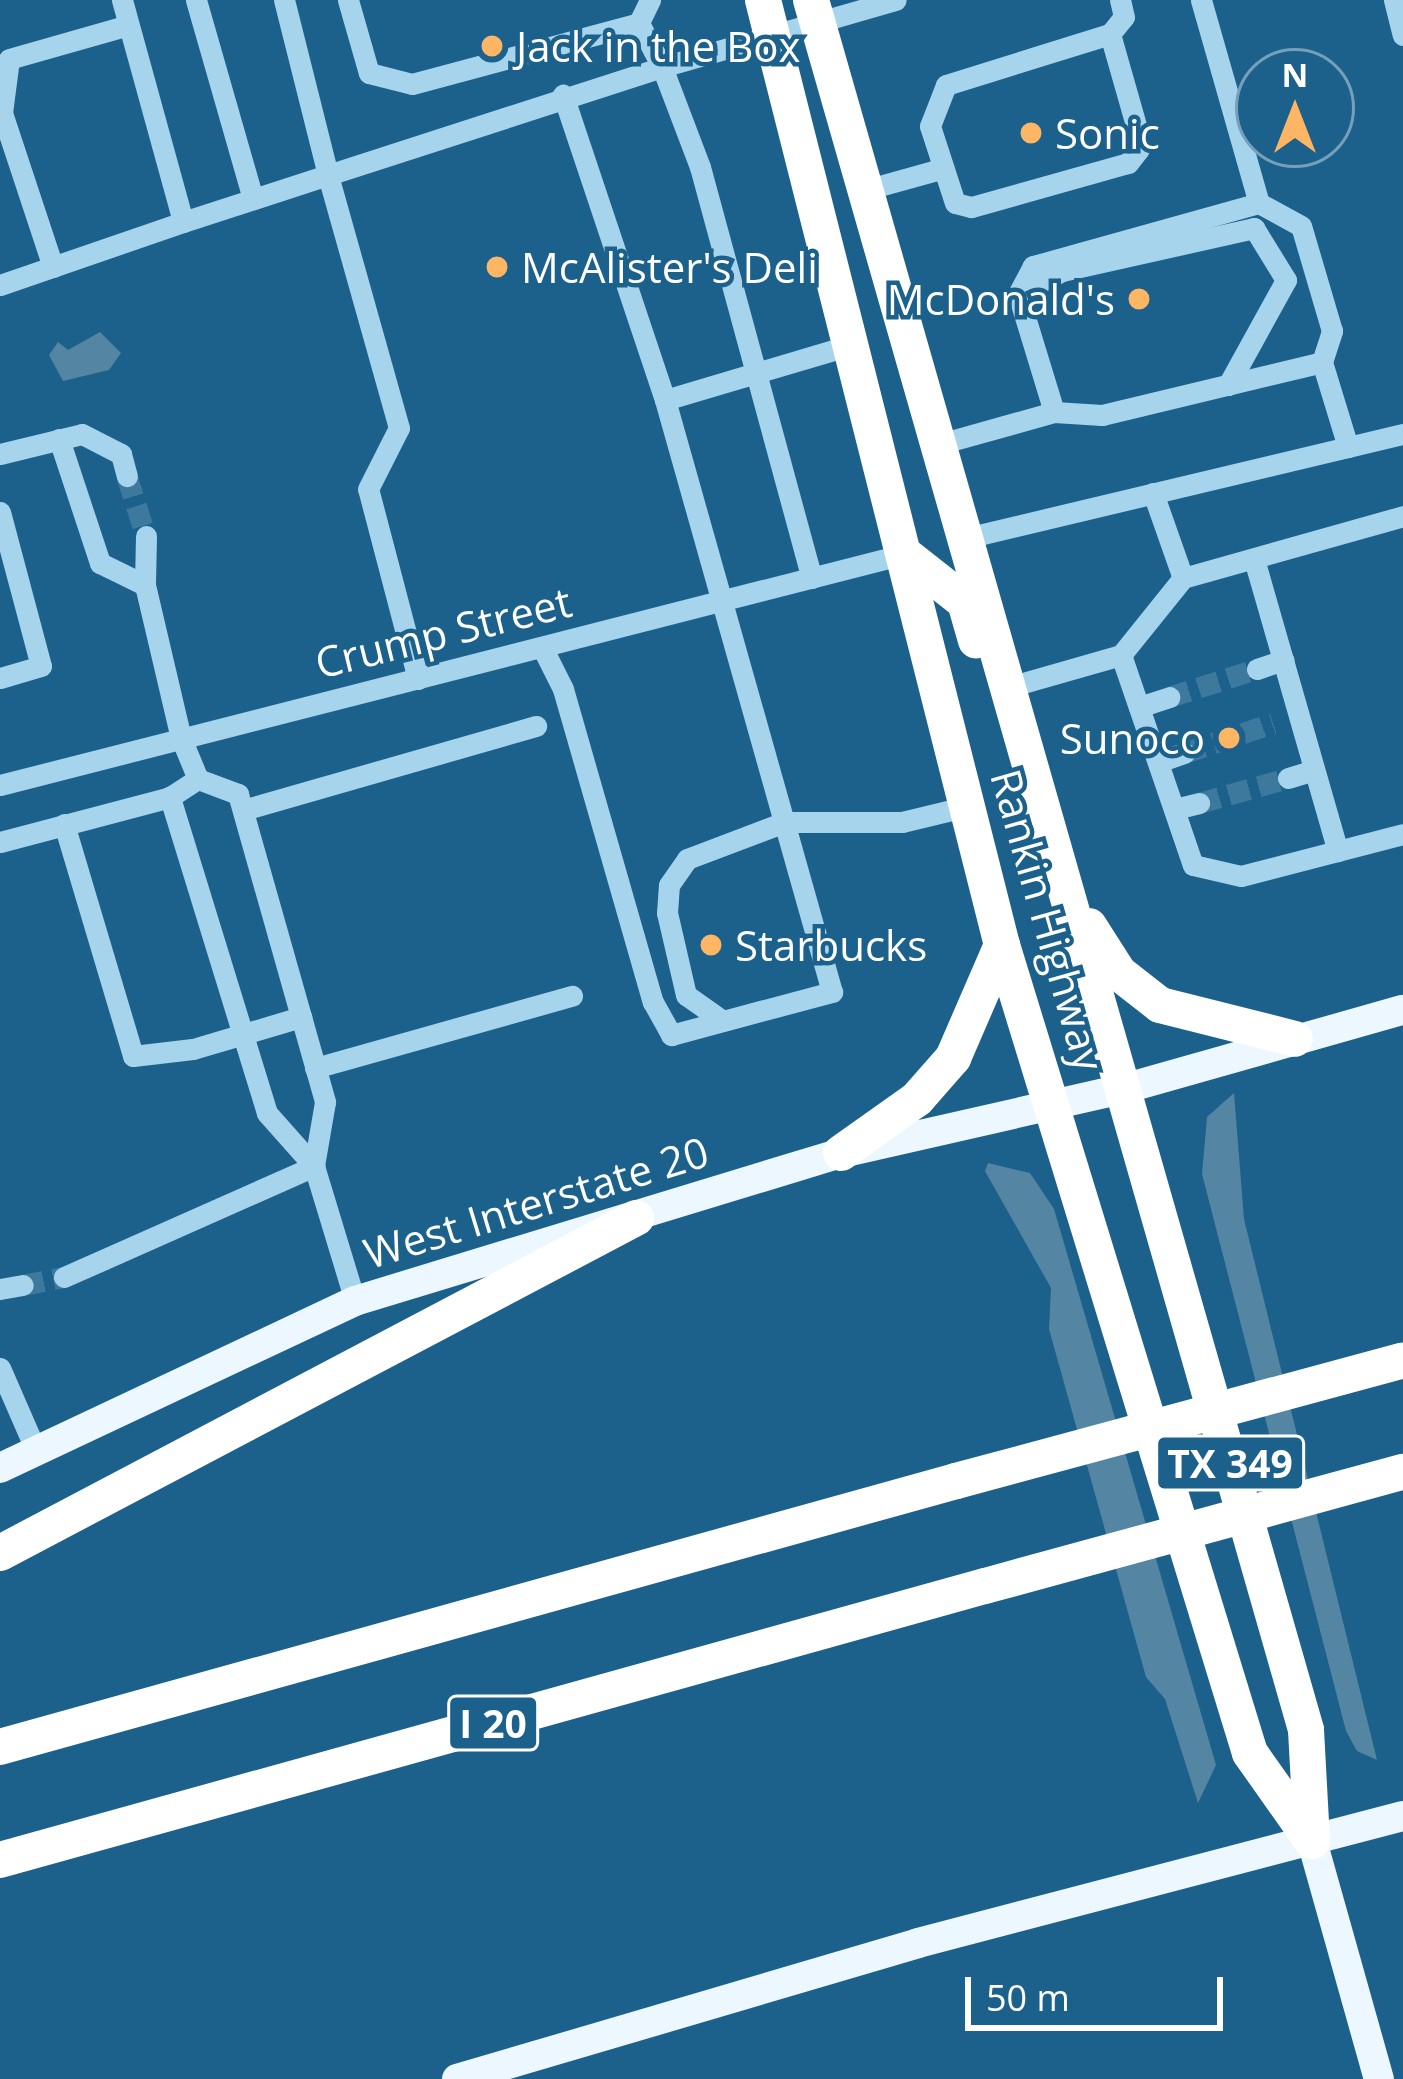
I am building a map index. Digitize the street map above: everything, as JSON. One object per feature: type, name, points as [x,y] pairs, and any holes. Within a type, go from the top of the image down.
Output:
[{"type":"highway","name":"Rankin Highway","points":[[814,11],[1306,1730],[1312,1840]]},
{"type":"highway","name":"Rankin Highway","points":[[768,17],[1002,945],[1250,1753],[1312,1840]]},
{"type":"highway","points":[[830,262],[876,303],[934,511],[966,538]]},
{"type":"highway","points":[[904,554],[965,602],[1017,778],[1048,819]]},
{"type":"highway","points":[[1070,897],[1119,973],[1160,1005],[1295,1040]]},
{"type":"highway","points":[[841,1153],[917,1100],[952,1058],[1002,945]]},
{"type":"highway","points":[[0,1553],[637,1218]]},
{"type":"highway","points":[[0,1747],[1403,1360]]},
{"type":"highway","name":"I 20","points":[[0,1860],[1403,1472]]},
{"type":"main road","name":"West Interstate 20","points":[[0,1468],[356,1300],[841,1153],[1123,1089],[1403,1010]]},
{"type":"main road","points":[[457,2079],[918,1943],[1403,1816]]},
{"type":"main road","name":"Rankin Highway","points":[[1312,1840],[1379,2079]]},
{"type":"street","points":[[122,0],[183,222]]},
{"type":"street","points":[[196,0],[253,200]]},
{"type":"street","points":[[284,0],[399,428],[368,489],[418,679]]},
{"type":"street","points":[[348,0],[369,73],[412,84],[639,23],[650,0]]},
{"type":"street","points":[[0,285],[563,95],[662,67],[768,17],[896,0]]},
{"type":"street","points":[[1110,34],[1138,132],[1139,149],[1128,164],[971,207],[956,203],[940,169],[930,126],[946,85],[1110,34],[1124,16],[1120,0]]},
{"type":"street","points":[[1201,0],[1259,203]]},
{"type":"street","points":[[1397,3],[1403,35]]},
{"type":"street","points":[[639,23],[662,67],[700,167],[750,373],[812,578]]},
{"type":"street","points":[[53,267],[2,112],[9,59],[128,25]]},
{"type":"street","points":[[542,647],[563,688],[653,1002],[671,1035],[832,992],[665,400],[563,95]]},
{"type":"street","points":[[866,190],[940,169]]},
{"type":"street","points":[[1054,412],[1018,294],[1034,266],[1259,203],[1301,226],[1332,331],[1322,362],[1348,447]]},
{"type":"street","points":[[1018,294],[1062,272],[1254,228],[1286,280],[1228,385]]},
{"type":"street","points":[[665,400],[851,345]]},
{"type":"street","points":[[937,445],[1054,412],[1102,416],[1322,362]]},
{"type":"street","points":[[0,454],[82,434],[121,454],[128,476]]},
{"type":"street","points":[[966,538],[1403,434]]},
{"type":"street","points":[[59,440],[100,563],[146,585]]},
{"type":"street","points":[[1153,493],[1183,578]]},
{"type":"street","points":[[0,512],[41,666],[0,678]]},
{"type":"street","points":[[1009,687],[1120,656],[1183,578],[1403,516]]},
{"type":"street","points":[[146,536],[146,585],[181,738],[198,779],[238,794],[316,1068],[325,1102],[314,1166]]},
{"type":"street","name":"Crump Street","points":[[0,785],[904,554]]},
{"type":"street","points":[[1254,560],[1338,851]]},
{"type":"street","points":[[1120,656],[1193,865],[1241,876],[1403,834]]},
{"type":"street","points":[[1258,669],[1283,660]]},
{"type":"street","points":[[1138,707],[1169,697]]},
{"type":"street","points":[[1273,723],[1298,715]]},
{"type":"street","points":[[243,810],[536,726]]},
{"type":"street","points":[[1158,762],[1184,753]]},
{"type":"street","points":[[1288,778],[1315,770]]},
{"type":"street","points":[[0,842],[170,797],[198,779]]},
{"type":"street","points":[[170,797],[267,1113],[314,1166],[356,1300]]},
{"type":"street","points":[[1175,808],[1198,803]]},
{"type":"street","points":[[723,1021],[686,995],[667,913],[669,885],[687,859],[784,822],[902,822],[968,806]]},
{"type":"street","points":[[64,824],[133,1056],[243,1035],[301,1017]]},
{"type":"street","points":[[316,1068],[572,996]]},
{"type":"street","points":[[64,1276],[314,1166]]},
{"type":"street","points":[[0,1369],[37,1453]]},
{"type":"water","points":[[100,332],[121,353],[109,370],[63,381],[49,355],[58,342],[68,350]]},
{"type":"water","points":[[1234,1093],[1244,1219],[1377,1760],[1357,1751],[1346,1731],[1202,1174],[1207,1117]]},
{"type":"water","points":[[988,1163],[1030,1173],[1054,1209],[1216,1765],[1198,1803],[1165,1699],[1146,1677],[1049,1329],[1051,1288],[985,1171]]},
{"type":"tunnel","points":[[127,476],[146,536]]},
{"type":"tunnel","points":[[1169,697],[1257,669]]},
{"type":"tunnel","points":[[1184,753],[1273,723]]},
{"type":"tunnel","points":[[1199,803],[1288,778]]},
{"type":"tunnel","points":[[23,1285],[64,1277]]},
{"type":"place","name":"Jack in the Box","points":[[492,46]]},
{"type":"place","name":"Sonic","points":[[1031,133]]},
{"type":"place","name":"McAlister's Deli","points":[[497,267]]},
{"type":"place","name":"McDonald's","points":[[1139,299]]},
{"type":"place","name":"Sunoco","points":[[1229,738]]},
{"type":"place","name":"Starbucks","points":[[711,945]]}]
